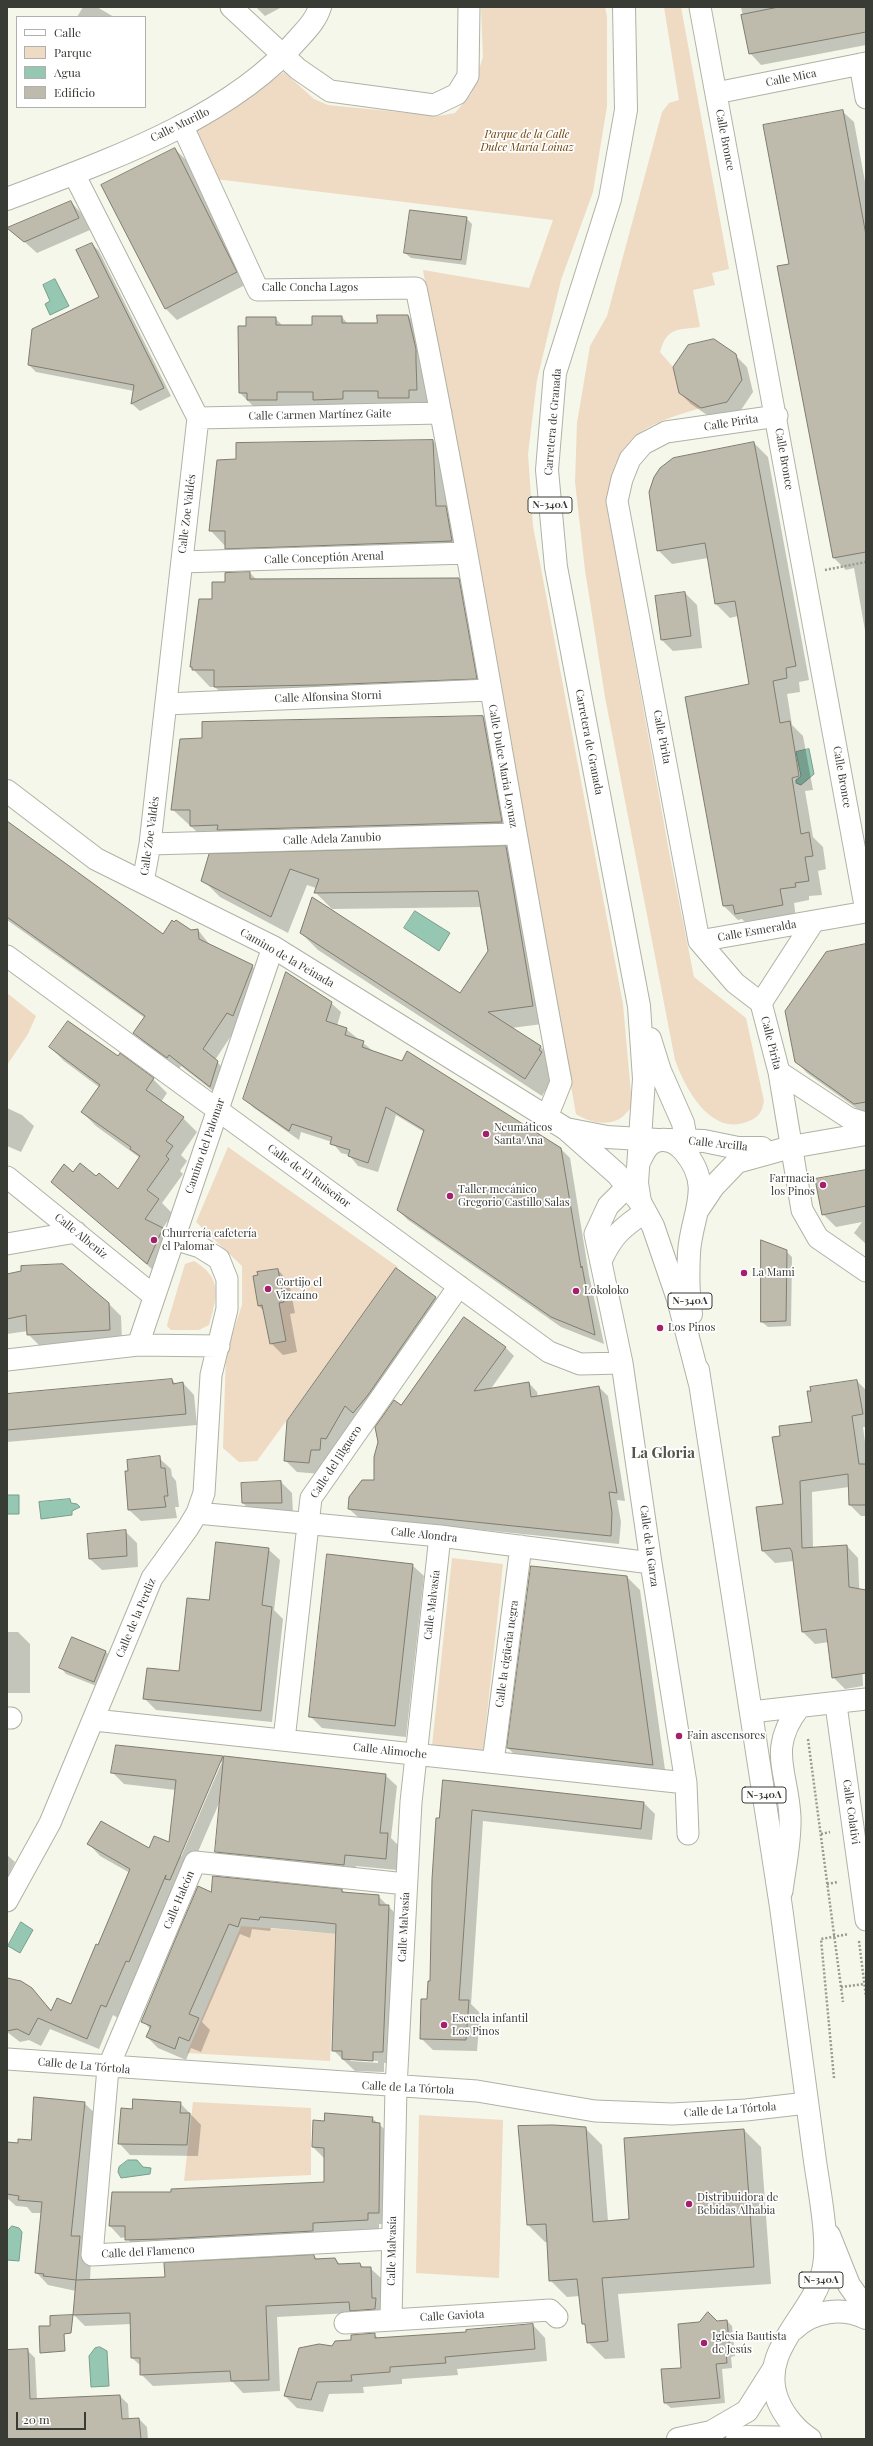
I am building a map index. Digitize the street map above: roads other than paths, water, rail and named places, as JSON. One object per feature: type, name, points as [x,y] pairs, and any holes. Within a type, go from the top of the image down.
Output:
[{"type":"main road","name":"Calle Murillo","points":[[7,199],[106,162],[226,103],[284,56],[318,16],[320,7]]},
{"type":"main road","name":"Carretera de Granada","points":[[624,7],[626,110],[610,199],[555,373],[547,470],[556,567],[639,1006]]},
{"type":"main road","name":"Camino de la Peinada","points":[[7,791],[96,859],[273,947],[566,1129],[640,1196]]},
{"type":"main road","name":"N-340A","points":[[639,1006],[660,1071],[683,1123],[668,1144],[640,1196],[687,1326],[700,1384]]},
{"type":"main road","name":"N-340A","points":[[639,1006],[644,1079],[668,1144],[697,1170],[701,1195],[689,1252],[690,1308],[700,1384],[781,1907],[821,2208],[824,2266],[819,2287],[783,2342],[773,2370],[774,2393],[781,2408],[808,2438]]},
{"type":"main road","name":"Camino de la Peinada","points":[[566,1129],[668,1144]]},
{"type":"main road","name":"Calle Arcilla","points":[[697,1214],[714,1187],[737,1162],[791,1147],[866,1134]]},
{"type":"main road","name":"Calle Arcilla","points":[[668,1144],[704,1141],[738,1148],[791,1147]]},
{"type":"main road","points":[[640,1196],[661,1231],[678,1235],[688,1229],[697,1214]]},
{"type":"main road","name":"N-340A","points":[[821,2208],[848,2285],[866,2309]]},
{"type":"main road","name":"N-340A","points":[[783,2342],[800,2323],[820,2314],[840,2311],[855,2313],[866,2318]]},
{"type":"main road","points":[[678,2439],[711,2432],[747,2411],[773,2370]]},
{"type":"main road","points":[[736,2439],[746,2437],[808,2438]]},
{"type":"street","points":[[231,7],[298,69],[330,91],[434,105],[457,94],[468,76],[469,7]]},
{"type":"street","name":"Calle Bronce","points":[[700,7],[777,416],[866,911]]},
{"type":"street","points":[[863,64],[866,98]]},
{"type":"street","name":"Calle Mica","points":[[716,93],[863,64]]},
{"type":"street","name":"Calle Concha Lagos","points":[[182,124],[258,290],[416,288],[441,413]]},
{"type":"street","points":[[74,174],[198,418]]},
{"type":"street","name":"Calle Carmen Martínez Gaite","points":[[198,418],[441,413]]},
{"type":"street","name":"Calle Dulce Maria Loynaz","points":[[441,413],[514,834],[561,1082],[547,1117]]},
{"type":"street","name":"Calle Pirita","points":[[777,416],[666,432],[643,444],[630,459],[622,479],[617,501],[698,932],[734,983],[761,1003],[779,1072],[802,1210],[818,1238],[866,1271]]},
{"type":"street","name":"Calle Zoe Valdés","points":[[143,882],[150,844],[198,418]]},
{"type":"street","name":"Calle Conceptión Arenal","points":[[182,562],[466,554]]},
{"type":"street","name":"Calle Alfonsina Storni","points":[[166,704],[489,690]]},
{"type":"street","name":"Calle Adela Zanubio","points":[[150,844],[514,834]]},
{"type":"street","name":"Calle Esmeralda","points":[[698,932],[814,921],[866,911]]},
{"type":"street","name":"Calle Esmeralda","points":[[761,1003],[814,921]]},
{"type":"street","name":"Camino del Palomar","points":[[138,1345],[273,947]]},
{"type":"street","name":"Calle de El Ruiseñor","points":[[7,956],[218,1108],[549,1352],[580,1364],[622,1363]]},
{"type":"street","points":[[779,1072],[848,1118],[866,1123]]},
{"type":"street","name":"Calle Albeniz","points":[[7,1177],[154,1296]]},
{"type":"street","points":[[602,1259],[611,1240],[625,1225],[640,1196]]},
{"type":"street","name":"Calle de la Garza","points":[[640,1196],[608,1206],[595,1234],[602,1259],[622,1363],[651,1563],[686,1783],[688,1834]]},
{"type":"street","points":[[7,1244],[76,1232]]},
{"type":"street","name":"Calle de la Perdiz","points":[[7,1901],[50,1823],[152,1578],[197,1513],[204,1493],[211,1376],[227,1309],[227,1279],[219,1259],[200,1247],[174,1238]]},
{"type":"street","name":"Calle del Jilguero","points":[[284,1740],[311,1498],[459,1286]]},
{"type":"street","points":[[7,1360],[138,1345],[219,1346]]},
{"type":"street","name":"Calle Alondra","points":[[197,1513],[440,1536],[651,1563]]},
{"type":"street","name":"Calle Malvasía","points":[[391,2320],[396,2088],[406,1884],[415,1753],[440,1536]]},
{"type":"street","name":"Calle la cigüeña negra","points":[[493,1762],[521,1546]]},
{"type":"street","points":[[751,1712],[836,1704],[866,1699]]},
{"type":"street","name":"Calle Colativi","points":[[836,1704],[866,1920]]},
{"type":"street","points":[[781,1907],[790,1818],[781,1753],[781,1739],[787,1724],[799,1708]]},
{"type":"street","name":"Calle Alimoche","points":[[94,1720],[686,1783]]},
{"type":"street","name":"Calle Halcón","points":[[108,2068],[195,1862],[406,1884]]},
{"type":"street","name":"Calle de La Tórtola","points":[[7,2060],[396,2088],[477,2091],[595,2111],[672,2114],[746,2110],[807,2103]]},
{"type":"street","name":"Calle del Flamenco","points":[[108,2068],[92,2255],[392,2239]]},
{"type":"street","name":"Calle Gaviota","points":[[345,2323],[550,2310],[557,2317]]},
{"type":"water","points":[[55,279],[69,306],[50,315],[45,304],[50,301],[43,285]]},
{"type":"water","points":[[809,749],[814,774],[801,785],[796,783],[796,780],[801,776],[796,752]]},
{"type":"water","points":[[415,911],[450,933],[439,951],[404,928]]},
{"type":"water","points":[[7,1495],[19,1495],[19,1514],[7,1514]]},
{"type":"water","points":[[70,1499],[71,1503],[77,1504],[80,1507],[72,1511],[72,1515],[41,1519],[39,1502]]},
{"type":"water","points":[[21,1922],[33,1930],[20,1953],[8,1946]]},
{"type":"water","points":[[128,2160],[137,2160],[143,2167],[151,2168],[150,2174],[121,2178],[118,2172],[119,2167]]},
{"type":"water","points":[[12,2226],[19,2228],[22,2232],[19,2261],[7,2260],[7,2232]]},
{"type":"water","points":[[100,2347],[107,2351],[109,2386],[91,2387],[89,2356],[95,2348]]},
{"type":"place","name":"Neumáticos Santa Ana","points":[[486,1134]]},
{"type":"place","name":"Farmacia los Pinos","points":[[823,1185]]},
{"type":"place","name":"Taller mecánico Gregorio Castillo Salas","points":[[450,1196]]},
{"type":"place","name":"Churrería cafetería el Palomar","points":[[154,1240]]},
{"type":"place","name":"La Mami","points":[[744,1273]]},
{"type":"place","name":"Cortijo el Vizcaíno","points":[[268,1289]]},
{"type":"place","name":"Lokoloko","points":[[576,1291]]},
{"type":"place","name":"Los Pinos","points":[[660,1328]]},
{"type":"place","name":"Fain ascensores","points":[[679,1736]]},
{"type":"place","name":"Escuela infantil Los Pinos","points":[[444,2025]]},
{"type":"place","name":"Distribuidora de Bebidas Alhabia","points":[[689,2204]]},
{"type":"place","name":"Iglesia Bautista de Jesús","points":[[704,2343]]},
{"type":"district","name":"La Gloria","points":[[663,1453]]},
{"type":"park label","name":"Parque de la Calle Dulce María Loinaz","points":[[527,141]]}]
